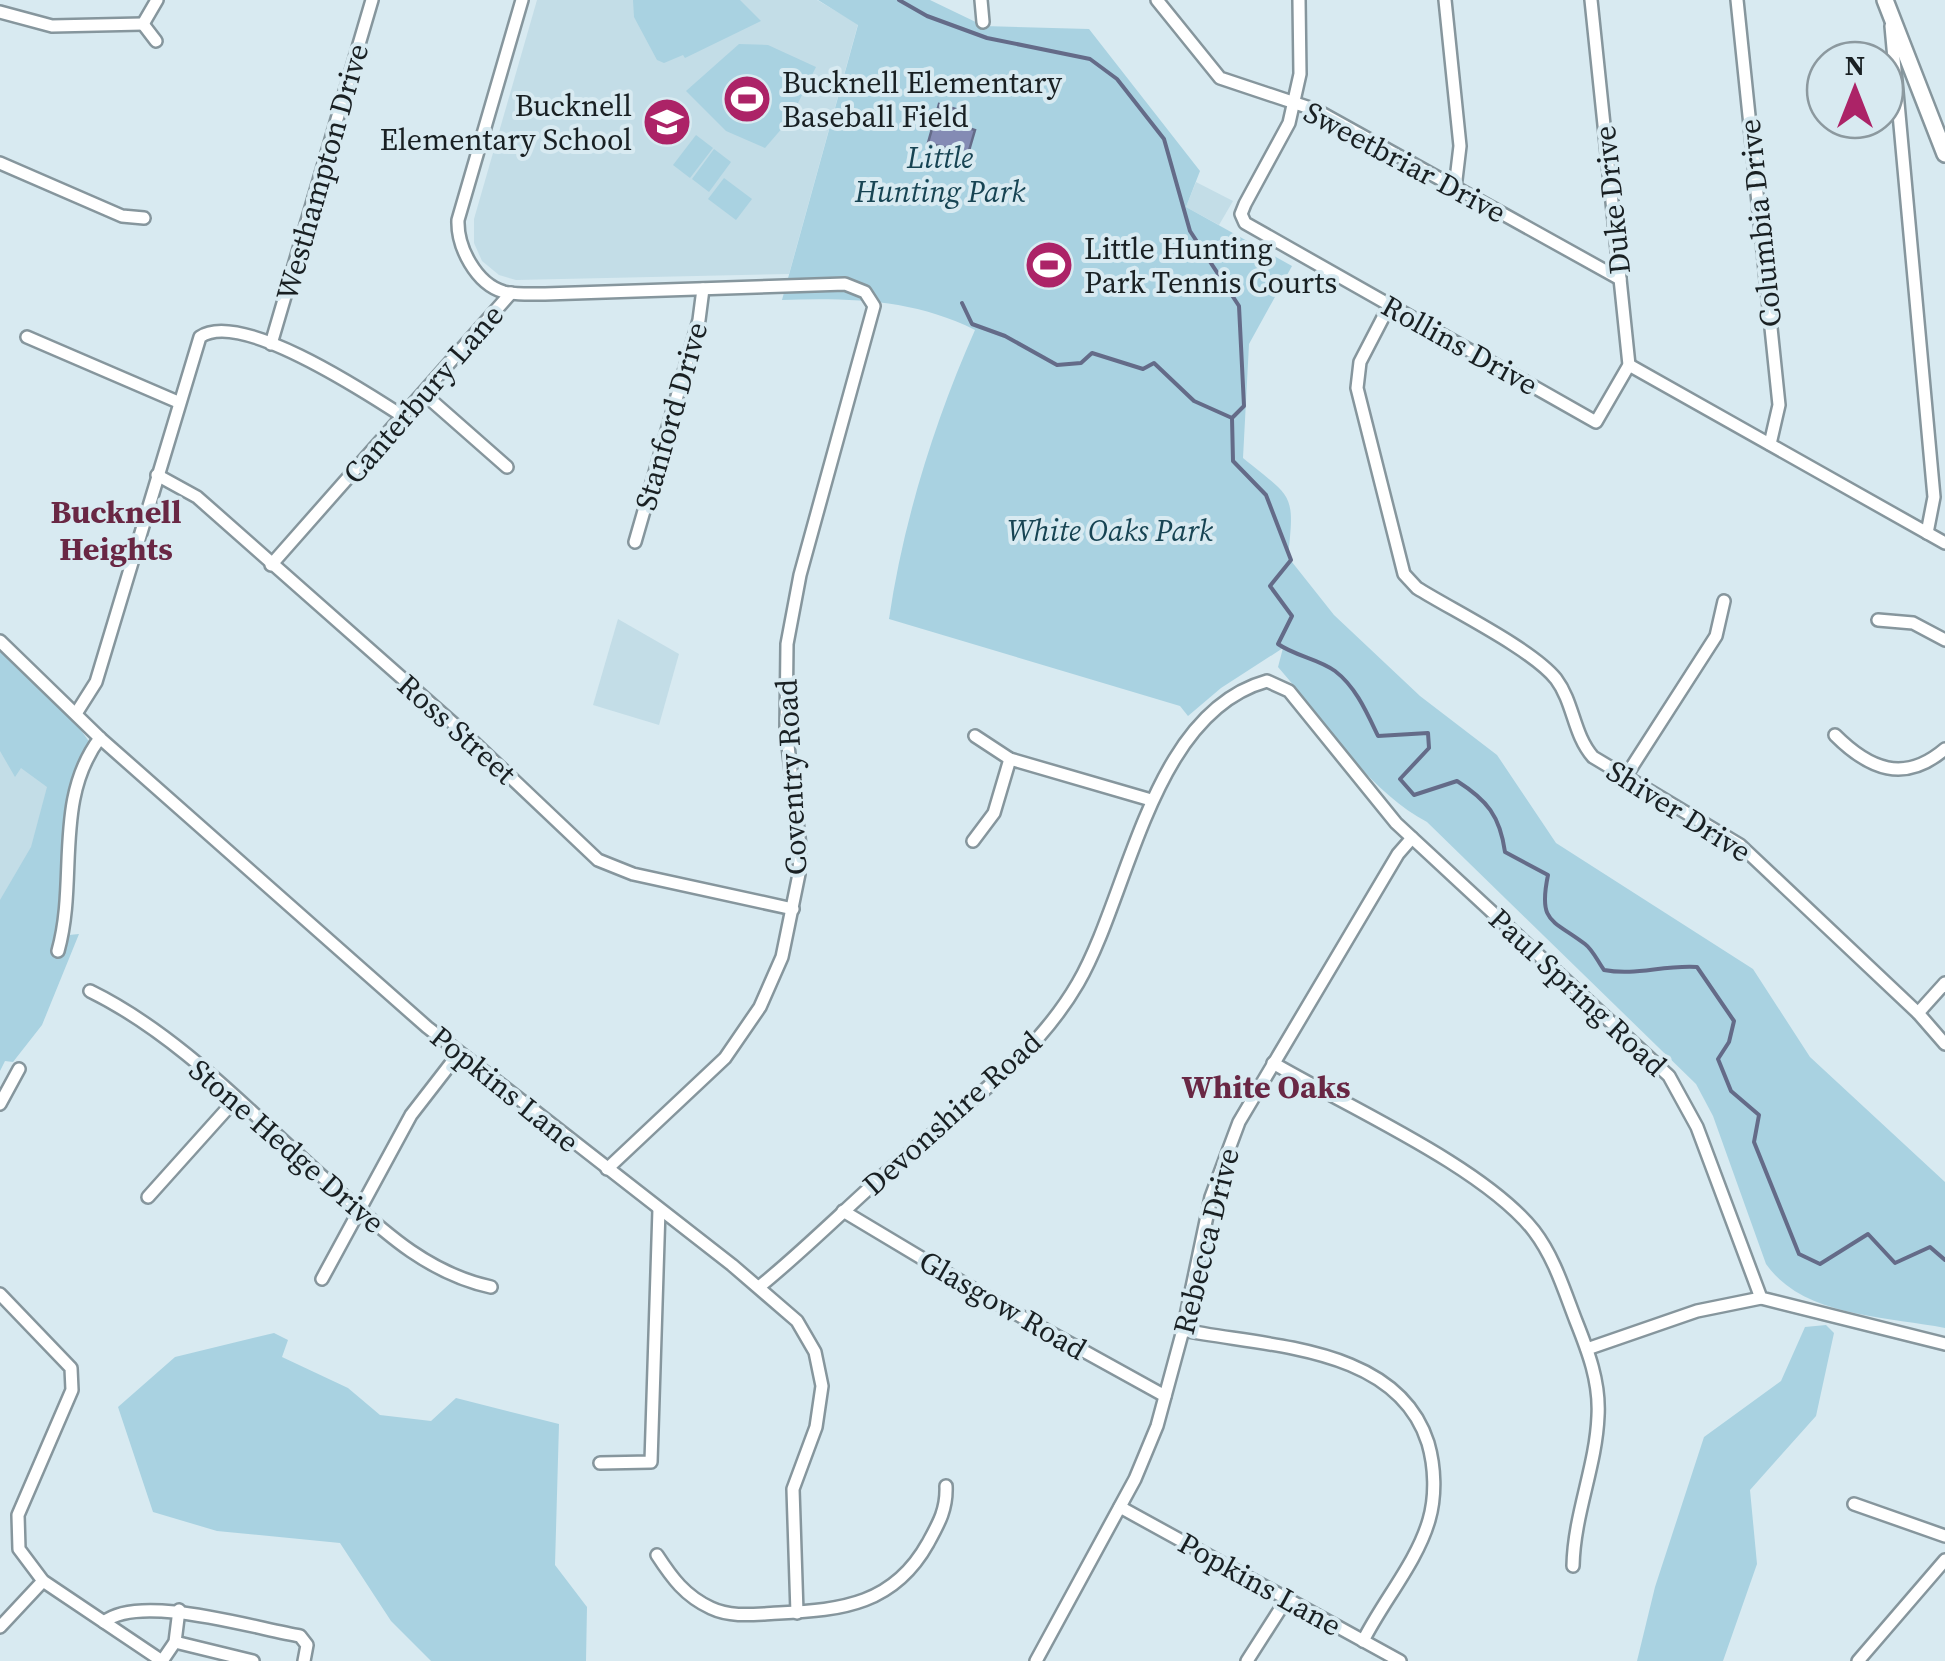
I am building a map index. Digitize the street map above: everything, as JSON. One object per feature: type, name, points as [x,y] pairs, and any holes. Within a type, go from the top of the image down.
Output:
[{"type":"street","points":[[143,24],[158,0]]},
{"type":"street","name":"Westhampton Drive","points":[[271,344],[372,0]]},
{"type":"street","points":[[510,293],[495,288],[476,269],[458,232],[463,200],[522,0]]},
{"type":"street","points":[[981,0],[983,22]]},
{"type":"street","name":"Sweetbriar Drive","points":[[1157,0],[1220,78],[1294,102],[1620,278]]},
{"type":"street","points":[[1294,102],[1300,74],[1299,0]]},
{"type":"street","points":[[1445,0],[1460,146],[1455,188]]},
{"type":"street","name":"Duke Drive","points":[[1591,0],[1629,364]]},
{"type":"street","name":"Columbia Drive","points":[[1737,0],[1779,406],[1770,444]]},
{"type":"street","points":[[1887,8],[1934,496],[1927,533]]},
{"type":"street","points":[[1887,8],[1945,154]]},
{"type":"street","points":[[0,12],[52,26],[143,24]]},
{"type":"street","points":[[143,24],[156,41]]},
{"type":"street","name":"Rollins Drive","points":[[1294,102],[1286,128],[1241,214],[1245,222],[1596,422],[1629,364]]},
{"type":"street","points":[[0,162],[122,216],[144,218]]},
{"type":"street","name":"Canterbury Lane","points":[[271,564],[510,293],[846,284]]},
{"type":"street","name":"Coventry Road","points":[[607,1169],[711,1074],[740,1040],[776,974],[793,909],[800,846],[786,729],[787,644],[800,575],[874,319],[873,301],[846,284]]},
{"type":"street","name":"Stanford Drive","points":[[635,542],[700,320],[703,289]]},
{"type":"street","name":"Shiver Drive","points":[[1390,306],[1360,362],[1357,388],[1400,568],[1417,588],[1550,672],[1565,694],[1586,749],[1740,844],[1918,1013],[1945,1044]]},
{"type":"street","points":[[77,712],[96,682],[196,344],[206,333],[221,331],[300,356],[404,416]]},
{"type":"street","points":[[26,337],[178,402]]},
{"type":"street","points":[[1629,364],[1945,543]]},
{"type":"street","points":[[424,394],[507,468]]},
{"type":"street","name":"Ross Street","points":[[157,474],[196,498],[463,732],[598,860],[632,874],[793,909]]},
{"type":"street","points":[[1626,776],[1716,636],[1724,601]]},
{"type":"street","points":[[1878,620],[1913,622],[1945,640]]},
{"type":"street","name":"Popkins Lane","points":[[0,641],[100,738],[459,1053],[759,1287],[804,1330],[821,1377],[816,1427],[793,1488],[797,1612]]},
{"type":"street","name":"Devonshire Road","points":[[759,1287],[1001,1076],[1047,1028],[1096,948],[1151,800],[1177,755],[1204,724],[1248,690],[1261,682],[1276,682]]},
{"type":"street","name":"Paul Spring Road","points":[[1276,682],[1289,692],[1371,796],[1412,838],[1669,1076],[1697,1127],[1761,1298]]},
{"type":"street","points":[[1835,735],[1859,759],[1883,768],[1913,766],[1945,749]]},
{"type":"street","points":[[976,736],[1010,759],[1151,800]]},
{"type":"street","points":[[58,952],[69,903],[73,794],[82,766],[100,738]]},
{"type":"street","points":[[973,841],[994,813],[1010,759]]},
{"type":"street","name":"Rebecca Drive","points":[[1036,1661],[1145,1455],[1166,1396],[1219,1172],[1238,1122],[1372,894],[1412,838]]},
{"type":"street","points":[[1918,1013],[1945,983]]},
{"type":"street","name":"Stone Hedge Drive","points":[[90,991],[142,1018],[420,1259],[468,1282],[491,1287]]},
{"type":"street","points":[[322,1278],[411,1114],[459,1053]]},
{"type":"street","points":[[1272,1063],[1463,1171],[1512,1208],[1548,1253],[1586,1348],[1598,1415],[1572,1566]]},
{"type":"street","points":[[0,1104],[19,1070]]},
{"type":"street","points":[[148,1197],[235,1100]]},
{"type":"street","points":[[600,1464],[651,1462],[660,1210]]},
{"type":"street","name":"Glasgow Road","points":[[842,1211],[994,1302],[1166,1396]]},
{"type":"street","points":[[0,1294],[71,1368],[72,1390],[18,1515],[18,1549],[43,1581],[162,1661],[174,1642],[179,1610]]},
{"type":"street","points":[[1586,1348],[1697,1311],[1761,1298],[1945,1344]]},
{"type":"street","points":[[1183,1330],[1274,1345],[1347,1364],[1386,1384],[1415,1414],[1433,1463],[1430,1517],[1362,1641]]},
{"type":"street","points":[[656,1556],[678,1586],[710,1608],[741,1615],[856,1606],[900,1581],[920,1557],[942,1519],[946,1486]]},
{"type":"street","points":[[1854,1504],[1945,1536]]},
{"type":"street","name":"Popkins Lane","points":[[1120,1507],[1400,1661]]},
{"type":"street","points":[[1858,1661],[1945,1560]]},
{"type":"street","points":[[0,1627],[43,1581]]},
{"type":"street","points":[[1247,1661],[1286,1600]]},
{"type":"street","points":[[104,1622],[116,1612],[179,1610],[205,1620],[300,1636],[306,1645],[304,1661]]},
{"type":"street","points":[[174,1642],[253,1661]]},
{"type":"shaded area","name":"Bucknell Elementary School","points":[[537,0],[817,0],[858,24],[789,274],[516,280],[499,275],[482,261],[474,243],[474,219]]},
{"type":"shaded area","points":[[939,104],[956,109],[953,123],[975,130],[968,154],[928,143]]},
{"type":"shaded area","points":[[1196,182],[1233,201],[1219,225],[1186,207]]},
{"type":"shaded area","points":[[618,619],[679,654],[659,725],[593,705]]},
{"type":"shaded area","points":[[0,654],[73,722],[0,988]]},
{"type":"green space","points":[[633,0],[740,0],[761,21],[685,58],[683,55],[664,63],[657,60],[634,17]]},
{"type":"green space","points":[[818,0],[930,0],[984,26],[1089,29],[1200,171],[1186,207],[1292,266],[1249,344],[1243,458],[1287,498],[1291,520],[1288,557],[1334,615],[1420,696],[1497,755],[1556,843],[1753,969],[1810,1057],[1945,1182],[1945,1328],[1847,1311],[1801,1295],[1782,1281],[1766,1264],[1713,1116],[1696,1084],[1427,822],[1384,791],[1346,752],[1278,667],[1283,648],[1221,688],[1188,716],[1180,706],[889,619],[922,472],[975,330],[905,306],[832,299],[782,300],[858,25]]},
{"type":"green space","name":"Bucknell Elementary Baseball Field","points":[[739,44],[768,45],[816,67],[790,119],[765,148],[726,131],[686,91]]},
{"type":"green space","points":[[696,135],[713,148],[690,178],[673,165]]},
{"type":"green space","points":[[714,149],[731,162],[709,192],[692,179]]},
{"type":"green space","points":[[724,178],[752,199],[736,220],[708,199]]},
{"type":"green space","points":[[0,649],[71,716],[90,743],[67,802],[58,951],[64,949],[69,935],[79,934],[42,1025],[13,1062],[5,1061],[0,1071],[0,900],[31,847],[47,787],[21,768],[15,777],[0,751]]},
{"type":"green space","points":[[1826,1325],[1834,1333],[1816,1416],[1750,1490],[1757,1564],[1723,1661],[1637,1661],[1655,1587],[1704,1437],[1781,1381],[1805,1327]]},
{"type":"green space","points":[[274,1333],[288,1340],[282,1357],[348,1388],[380,1415],[431,1421],[456,1398],[559,1424],[555,1565],[587,1607],[586,1661],[431,1661],[391,1621],[340,1543],[217,1531],[153,1512],[118,1407],[175,1357]]},
{"type":"waterway","points":[[899,0],[927,16],[987,38],[1090,59],[1117,79],[1164,139],[1190,231],[1239,306],[1244,406],[1232,418],[1233,461],[1266,495],[1291,560],[1270,586],[1292,616],[1278,644],[1342,677],[1378,736],[1428,733],[1429,748],[1400,779],[1414,795],[1457,781],[1476,795],[1496,819],[1505,852],[1548,875],[1545,903],[1550,918],[1588,947],[1604,970],[1697,967],[1734,1021],[1729,1042],[1718,1059],[1731,1091],[1759,1115],[1754,1142],[1799,1254],[1820,1264],[1868,1234],[1895,1263],[1930,1247],[1945,1260]]},
{"type":"waterway","points":[[962,303],[972,324],[1005,336],[1057,365],[1081,363],[1092,353],[1143,369],[1154,363],[1194,401],[1232,418]]},
{"type":"place","name":"Bucknell Elementary Baseball Field","points":[[747,99]]},
{"type":"place","name":"Bucknell Elementary School","points":[[667,122]]},
{"type":"place","name":"Little Hunting Park Tennis Courts","points":[[1049,265]]},
{"type":"district","name":"Bucknell Heights","points":[[116,530]]},
{"type":"district","name":"White Oaks","points":[[1266,1087]]},
{"type":"park label","name":"Little Hunting Park","points":[[940,174]]},
{"type":"park label","name":"White Oaks Park","points":[[1110,530]]}]
